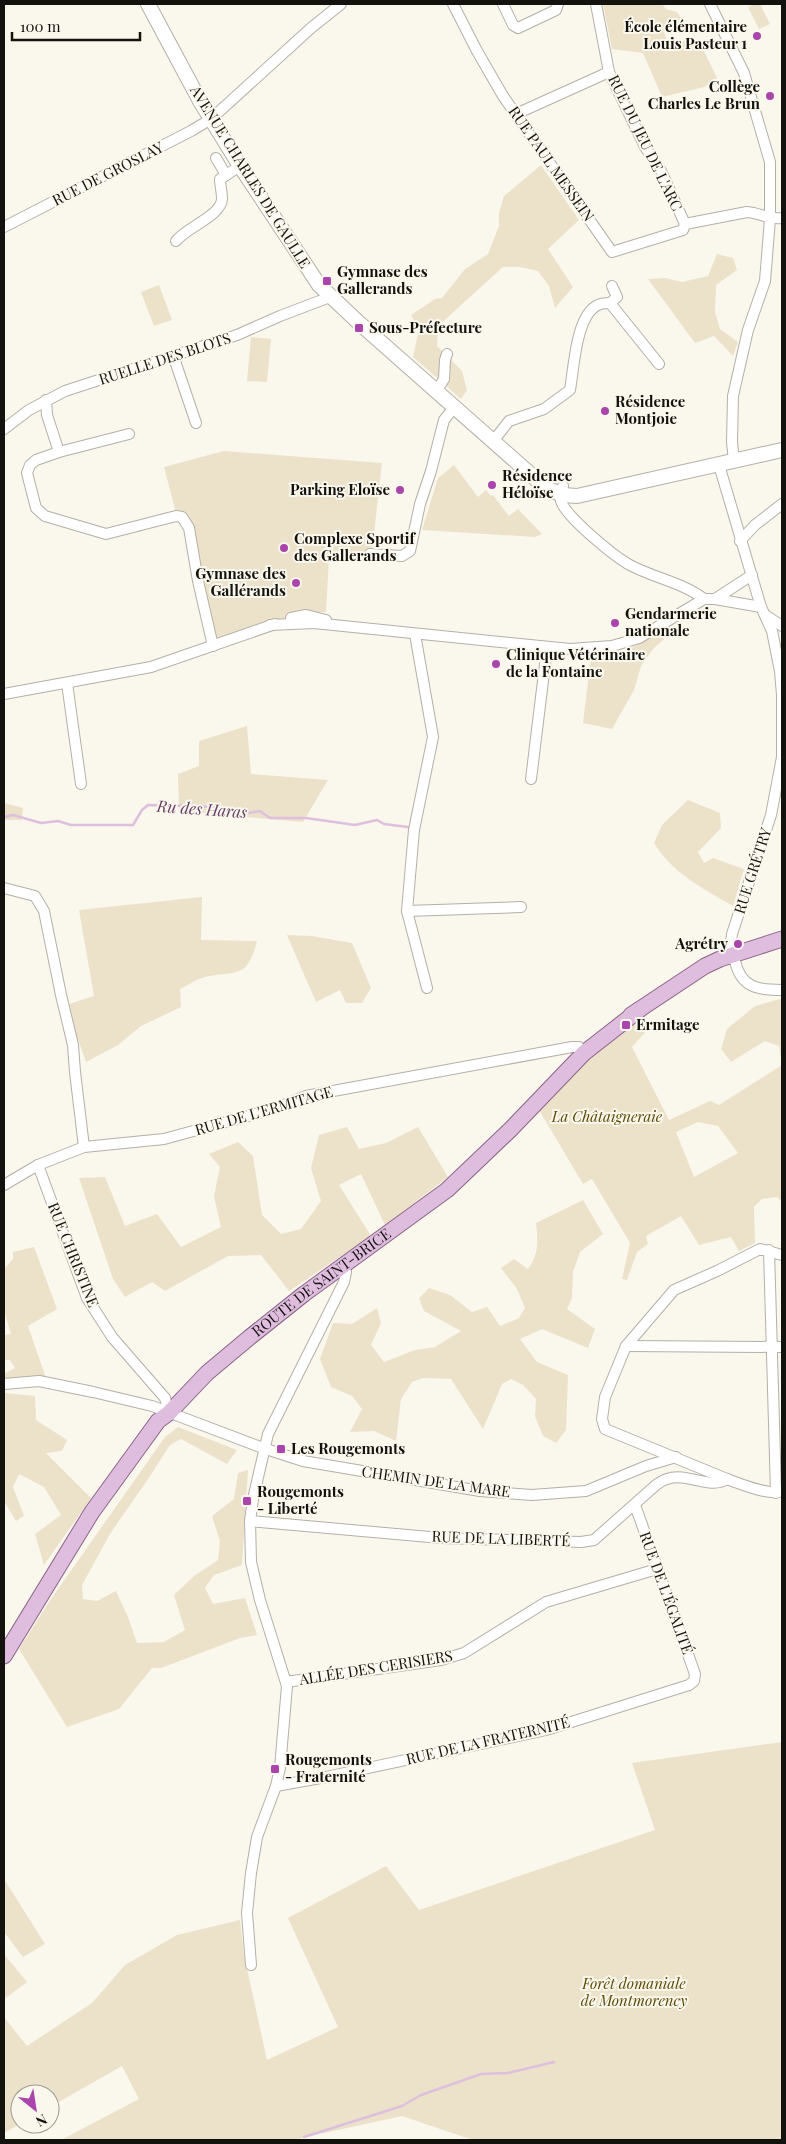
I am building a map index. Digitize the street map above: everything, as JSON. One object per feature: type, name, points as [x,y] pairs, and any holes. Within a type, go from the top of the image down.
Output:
[{"type":"main road","name":"AVENUE CHARLES DE GAULLE","points":[[148,4],[211,119],[312,276],[330,297],[530,472],[562,490],[598,492],[782,450]]},
{"type":"main road","name":"ROUTE DE SAINT-BRICE","points":[[4,1656],[74,1543],[163,1424],[169,1413],[207,1372],[337,1270],[447,1190],[481,1158],[574,1054],[602,1032],[683,982],[705,966],[764,951],[782,940]]},
{"type":"main road","name":"ROUTE DE SAINT-BRICE","points":[[683,982],[729,961]]},
{"type":"street","name":"RUE DE GROSLAY","points":[[4,227],[211,119],[311,28],[341,4]]},
{"type":"street","name":"RUE PAUL MESSEIN","points":[[453,4],[476,51],[516,114],[612,252],[683,230],[685,224]]},
{"type":"street","points":[[503,4],[513,25],[518,28],[556,10],[558,4]]},
{"type":"street","name":"RUE DU JEU DE L'ARC","points":[[596,4],[609,72],[645,147],[662,171],[685,224],[747,212],[758,213],[770,219]]},
{"type":"street","points":[[710,4],[744,73],[770,162],[770,219],[765,281],[748,330],[733,396],[732,442],[734,461]]},
{"type":"street","points":[[516,114],[609,72]]},
{"type":"street","points":[[216,158],[226,175]]},
{"type":"street","points":[[176,241],[181,235],[216,211],[222,198],[220,179],[240,166]]},
{"type":"street","points":[[770,219],[782,218]]},
{"type":"street","points":[[494,440],[509,421],[544,408],[570,390],[581,326],[587,314],[598,305],[610,303],[617,297],[612,286]]},
{"type":"street","name":"RUELLE DES BLOTS","points":[[4,429],[46,400],[65,391],[237,335],[330,297]]},
{"type":"street","points":[[610,303],[659,364]]},
{"type":"street","points":[[437,390],[444,379],[447,354]]},
{"type":"street","points":[[173,356],[196,423]]},
{"type":"street","points":[[46,400],[47,415],[59,452]]},
{"type":"street","points":[[370,554],[397,557],[408,554],[412,546],[420,504],[446,415],[457,408]]},
{"type":"street","points":[[129,434],[59,452],[36,460],[30,465],[27,473],[36,508],[45,516],[106,534],[176,516],[182,517],[186,522],[214,646]]},
{"type":"street","name":"RUE GRÉTRY","points":[[719,465],[740,541],[763,611],[772,631],[781,671],[782,757],[771,815],[732,934],[729,961]]},
{"type":"street","points":[[562,490],[564,508],[593,538],[628,564],[666,581],[692,589],[710,599],[763,611],[782,626]]},
{"type":"street","points":[[740,541],[755,524],[782,504]]},
{"type":"street","points":[[4,694],[151,667],[293,617],[306,615],[325,619],[340,626],[547,648],[612,646],[639,638],[752,575]]},
{"type":"street","points":[[415,634],[433,737],[414,830],[407,911],[427,988]]},
{"type":"street","points":[[531,779],[547,648]]},
{"type":"street","points":[[67,682],[81,784]]},
{"type":"street","points":[[4,888],[35,896],[44,911],[61,995],[74,1045],[75,1072],[84,1147]]},
{"type":"street","points":[[407,911],[521,907]]},
{"type":"street","name":"RUE GRÉTRY","points":[[705,966],[732,934]]},
{"type":"street","points":[[729,961],[740,977],[750,986],[764,990],[782,990]]},
{"type":"street","name":"RUE DE L'ERMITAGE","points":[[4,1185],[38,1165],[84,1147],[164,1139],[274,1109],[306,1096],[398,1078],[574,1054]]},
{"type":"street","name":"RUE CHRISTINE","points":[[38,1165],[87,1298],[112,1337],[165,1398],[169,1413]]},
{"type":"street","points":[[769,1250],[777,1347],[779,1492],[744,1486],[605,1429],[603,1424],[606,1397],[626,1346],[674,1290],[718,1271],[760,1249],[769,1250],[782,1255]]},
{"type":"street","points":[[251,1965],[247,1913],[251,1873],[257,1837],[276,1786],[280,1768],[286,1714],[286,1682],[260,1600],[251,1562],[250,1521],[263,1448],[268,1434],[337,1297],[337,1270]]},
{"type":"street","points":[[626,1346],[777,1347]]},
{"type":"street","name":"CHEMIN DE LA MARE","points":[[4,1384],[39,1381],[152,1406],[263,1448],[303,1460],[480,1491],[532,1495],[586,1491],[646,1466],[676,1457]]},
{"type":"street","name":"RUE DE LA LIBERTÉ","points":[[250,1521],[441,1538],[581,1542],[594,1540],[656,1485],[667,1479],[682,1477],[718,1483],[727,1479]]},
{"type":"street","name":"RUE DE L'ÉGALITÉ","points":[[635,1505],[695,1674],[694,1682]]},
{"type":"street","name":"ALLÉE DES CERISIERS","points":[[286,1682],[440,1660],[464,1653],[546,1602],[658,1569]]},
{"type":"street","name":"RUE DE LA FRATERNITÉ","points":[[276,1786],[546,1730],[690,1685],[694,1682]]},
{"type":"green space","points":[[603,4],[662,4],[666,9],[677,12],[681,18],[663,30],[668,43],[698,39],[717,78],[704,87],[662,97],[643,53],[612,49]]},
{"type":"green space","points":[[760,4],[770,24],[759,29],[748,7]]},
{"type":"green space","points":[[541,165],[579,220],[548,249],[573,287],[555,308],[549,286],[538,271],[520,267],[503,267],[438,326],[437,346],[462,371],[467,390],[461,399],[413,357],[419,329],[411,315],[435,299],[442,298],[465,269],[488,254],[499,226],[499,213],[504,196]]},
{"type":"green space","points":[[717,254],[733,258],[737,270],[716,285],[715,312],[720,329],[738,342],[733,356],[714,336],[695,343],[648,279],[665,278],[682,282],[708,276]]},
{"type":"green space","points":[[159,285],[172,320],[154,326],[141,292]]},
{"type":"green space","points":[[251,337],[271,339],[267,382],[247,381]]},
{"type":"green space","name":"Complexe Sportif des Gallerands","points":[[224,451],[382,463],[371,560],[329,559],[326,612],[300,613],[217,639],[204,593],[196,537],[184,513],[176,513],[164,467]]},
{"type":"green space","points":[[454,465],[478,497],[486,490],[491,496],[493,495],[509,516],[518,509],[542,534],[535,537],[422,530],[438,478]]},
{"type":"green space","points":[[660,632],[664,639],[653,649],[641,666],[634,690],[612,729],[583,723],[591,657],[624,652]]},
{"type":"green space","points":[[247,726],[251,774],[328,780],[303,822],[179,811],[178,774],[199,766],[199,741]]},
{"type":"green space","points":[[688,800],[720,813],[721,828],[698,852],[704,863],[713,858],[744,869],[733,906],[700,887],[679,872],[661,854],[654,843],[662,825]]},
{"type":"green space","points":[[4,803],[23,808],[22,820],[4,820]]},
{"type":"green space","points":[[202,897],[201,940],[257,941],[245,968],[233,973],[205,977],[180,989],[181,1007],[141,1026],[118,1045],[86,1062],[66,1005],[94,996],[79,910]]},
{"type":"green space","points":[[287,935],[312,936],[352,943],[371,988],[362,1003],[346,1003],[340,990],[316,1002]]},
{"type":"green space","points":[[782,1000],[782,1065],[779,1046],[765,1041],[731,1062],[721,1049],[727,1029],[755,1006]]},
{"type":"green space","name":"La Châtaigneraie","points":[[644,1015],[650,1027],[632,1047],[669,1120],[710,1101],[719,1105],[782,1065],[782,1202],[777,1197],[762,1199],[754,1207],[755,1243],[739,1251],[731,1237],[699,1245],[681,1216],[646,1236],[648,1244],[637,1252],[627,1280],[622,1279],[630,1243],[592,1179],[583,1184],[539,1110],[578,1066]],"holes":[[[698,1122],[718,1126],[738,1153],[694,1177],[676,1132]]]},
{"type":"green space","points":[[347,1127],[359,1149],[386,1143],[418,1127],[448,1177],[385,1225],[361,1174],[339,1185],[371,1236],[289,1291],[261,1255],[228,1256],[165,1291],[152,1282],[125,1297],[113,1279],[79,1178],[105,1177],[125,1226],[157,1214],[181,1247],[221,1227],[214,1196],[220,1167],[209,1154],[238,1142],[253,1156],[262,1215],[281,1234],[301,1229],[321,1201],[311,1168],[319,1135]]},
{"type":"green space","points":[[583,1200],[603,1234],[580,1252],[573,1272],[572,1298],[567,1309],[595,1329],[588,1348],[542,1329],[520,1339],[537,1362],[568,1375],[566,1430],[556,1443],[543,1436],[535,1416],[536,1399],[523,1385],[511,1379],[502,1384],[483,1429],[451,1379],[423,1378],[412,1382],[401,1399],[396,1441],[374,1431],[350,1432],[362,1409],[352,1396],[331,1387],[320,1359],[333,1323],[352,1324],[377,1308],[381,1323],[371,1345],[384,1362],[415,1350],[435,1347],[461,1331],[424,1311],[419,1298],[429,1288],[450,1295],[472,1312],[487,1307],[500,1326],[519,1318],[525,1308],[517,1289],[501,1268],[514,1259],[528,1269],[537,1247],[536,1223]]},
{"type":"green space","points":[[34,1247],[57,1309],[28,1326],[46,1378],[4,1380],[4,1374],[15,1368],[10,1360],[4,1360],[4,1335],[11,1334],[4,1310],[4,1269],[13,1259],[13,1252]]},
{"type":"green space","points":[[4,1393],[35,1396],[36,1420],[67,1440],[62,1451],[46,1453],[91,1498],[44,1565],[35,1534],[61,1515],[44,1487],[19,1474],[13,1487],[24,1516],[16,1521],[4,1501]]},
{"type":"green space","points":[[178,1427],[237,1450],[227,1464],[181,1439],[170,1445],[110,1534],[82,1585],[83,1599],[97,1601],[116,1591],[137,1643],[164,1642],[185,1630],[174,1595],[194,1576],[218,1560],[220,1541],[212,1516],[234,1499],[238,1473],[248,1470],[242,1565],[214,1575],[205,1588],[213,1604],[245,1598],[257,1635],[240,1638],[161,1668],[152,1668],[119,1709],[67,1727],[19,1649],[51,1599],[165,1437]]},
{"type":"green space","name":"Forêt domaniale de Montmorency","points":[[782,1742],[782,2140],[473,2140],[402,2116],[299,2140],[61,2140],[139,2099],[122,2066],[60,2101],[60,2084],[10,2084],[10,2130],[4,2133],[4,2017],[27,2046],[92,2003],[125,1965],[177,1935],[240,1920],[244,1955],[267,2060],[338,2027],[288,1918],[386,1866],[419,1910],[655,1830],[632,1763]]},
{"type":"green space","points":[[4,1879],[45,1944],[23,1957],[4,1932]]},
{"type":"green space","points":[[4,1954],[27,1982],[4,1999]]},
{"type":"waterway","name":"Ru des Haras","points":[[4,817],[13,815],[41,823],[58,821],[71,825],[133,825],[142,810],[148,805],[196,806],[247,810],[249,813],[260,811],[270,818],[306,818],[355,825],[377,820],[384,824],[408,827]]},
{"type":"waterway","points":[[304,2137],[402,2106],[421,2095],[481,2074],[508,2073],[554,2062]]},
{"type":"place","name":"École élémentaire Louis Pasteur 1","points":[[757,36]]},
{"type":"place","name":"Collège Charles Le Brun","points":[[770,96]]},
{"type":"place","name":"Gymnase des Gallerands","points":[[327,281]]},
{"type":"place","name":"Sous-Préfecture","points":[[359,328]]},
{"type":"place","name":"Résidence Montjoie","points":[[605,411]]},
{"type":"place","name":"Résidence Héloïse","points":[[492,485]]},
{"type":"place","name":"Parking Eloïse","points":[[400,490]]},
{"type":"place","name":"Complexe Sportif des Gallerands","points":[[284,548]]},
{"type":"place","name":"Gymnase des Gallérands","points":[[296,583]]},
{"type":"place","name":"Gendarmerie nationale","points":[[615,623]]},
{"type":"place","name":"Clinique Vétérinaire de la Fontaine","points":[[496,664]]},
{"type":"place","name":"Agrétry","points":[[738,944]]},
{"type":"place","name":"Ermitage","points":[[626,1025]]},
{"type":"place","name":"Les Rougemonts","points":[[281,1449]]},
{"type":"place","name":"Rougemonts - Liberté","points":[[247,1501]]},
{"type":"place","name":"Rougemonts - Fraternité","points":[[275,1769]]}]
